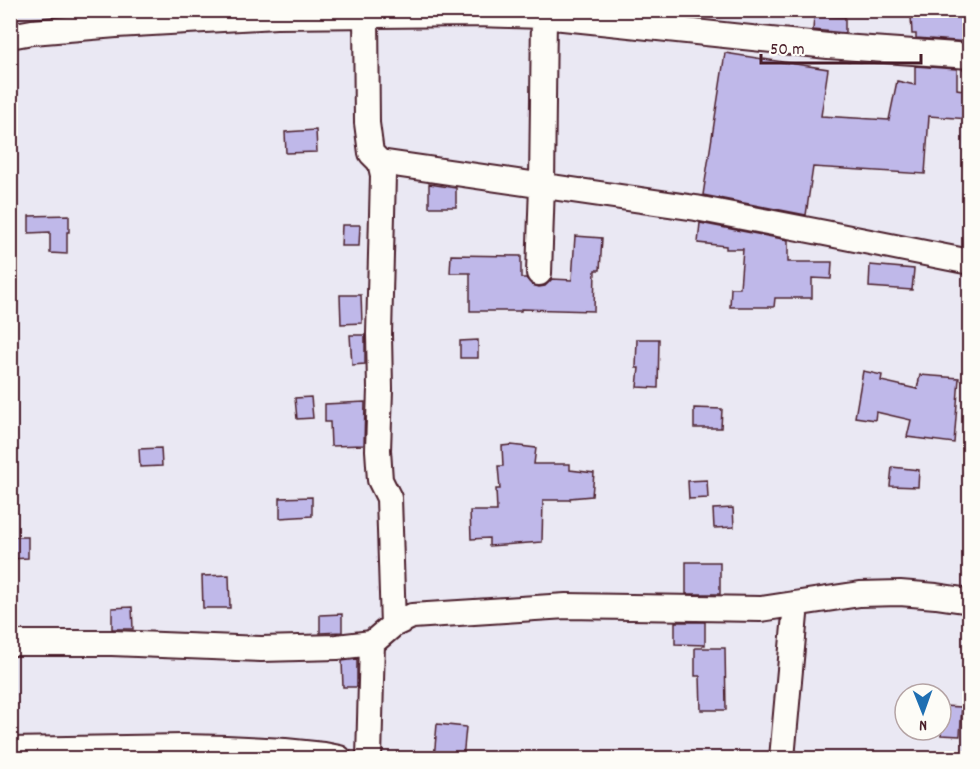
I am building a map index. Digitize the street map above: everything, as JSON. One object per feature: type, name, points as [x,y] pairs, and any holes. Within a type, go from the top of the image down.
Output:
[{"type":"street","points":[[10,36],[32,32],[276,16],[476,14],[544,16],[828,46],[969,56]]},
{"type":"street","points":[[366,15],[367,123],[371,153],[380,162],[383,175],[378,450],[380,480],[389,498],[393,625]]},
{"type":"street","points":[[539,273],[544,16]]},
{"type":"street","points":[[380,162],[696,208],[969,262]]},
{"type":"street","points":[[10,643],[112,643],[261,649],[336,647],[372,643],[393,625],[412,616],[566,606],[761,609],[860,594],[900,593],[969,601]]},
{"type":"street","points":[[782,759],[796,604]]},
{"type":"street","points":[[369,759],[372,643]]},
{"type":"street","points":[[10,750],[226,748],[295,752],[339,759]]},
{"type":"building","points":[[969,14],[969,42],[916,38],[916,34],[912,34],[911,16]]},
{"type":"building","points":[[814,16],[845,17],[845,33],[813,30]]},
{"type":"building","points":[[725,53],[828,69],[821,116],[889,120],[897,81],[915,85],[915,66],[957,69],[957,89],[969,91],[969,119],[929,116],[925,174],[813,167],[806,215],[703,195]]},
{"type":"building","points":[[316,130],[317,152],[286,153],[285,132]]},
{"type":"building","points":[[429,184],[456,188],[456,207],[429,207]]},
{"type":"building","points":[[69,215],[67,254],[50,253],[50,232],[29,233],[29,216]]},
{"type":"building","points":[[700,223],[788,240],[788,262],[832,262],[831,279],[812,278],[812,298],[775,298],[774,307],[730,307],[731,288],[740,288],[743,249],[726,249],[726,246],[698,243]]},
{"type":"building","points":[[342,225],[360,225],[359,246],[341,246]]},
{"type":"building","points":[[575,236],[602,238],[600,270],[595,270],[594,311],[521,309],[521,311],[470,311],[470,273],[450,273],[451,255],[521,256],[521,278],[526,278],[532,285],[545,286],[552,279],[572,280]]},
{"type":"building","points":[[870,265],[914,269],[912,290],[869,287]]},
{"type":"building","points":[[340,295],[361,295],[362,323],[341,324]]},
{"type":"building","points":[[350,335],[365,335],[365,364],[352,365]]},
{"type":"building","points":[[637,339],[659,339],[658,388],[637,387],[639,368],[636,368]]},
{"type":"building","points":[[478,340],[478,358],[460,358],[460,341]]},
{"type":"building","points":[[863,371],[882,375],[881,381],[917,389],[920,375],[959,378],[954,443],[907,437],[911,420],[876,412],[875,420],[855,417]]},
{"type":"building","points":[[311,397],[313,418],[297,419],[295,398]]},
{"type":"building","points":[[365,402],[364,445],[331,446],[330,422],[325,422],[325,404]]},
{"type":"building","points":[[694,408],[722,409],[721,428],[694,428]]},
{"type":"building","points":[[502,446],[536,448],[534,464],[570,464],[570,470],[594,473],[592,496],[570,498],[570,500],[543,500],[542,542],[489,546],[489,538],[471,539],[470,511],[497,511],[496,489],[500,489],[498,466],[503,466]]},
{"type":"building","points":[[161,448],[162,466],[140,467],[139,449]]},
{"type":"building","points":[[892,467],[919,470],[918,487],[890,486]]},
{"type":"building","points":[[707,480],[708,498],[689,499],[688,481]]},
{"type":"building","points":[[312,497],[312,516],[280,518],[280,498]]},
{"type":"building","points":[[733,508],[734,527],[714,528],[713,509]]},
{"type":"building","points":[[10,537],[28,537],[28,558],[10,559]]},
{"type":"building","points":[[686,562],[720,562],[720,594],[686,594]]},
{"type":"building","points":[[229,575],[230,608],[203,608],[202,576]]},
{"type":"building","points":[[132,607],[133,629],[112,629],[112,608]]},
{"type":"building","points":[[342,614],[342,632],[320,633],[320,615]]},
{"type":"building","points":[[675,622],[705,622],[705,645],[675,644]]},
{"type":"building","points":[[695,648],[725,648],[726,710],[701,710],[700,676],[695,676]]},
{"type":"building","points":[[357,659],[357,687],[343,687],[342,661]]},
{"type":"building","points":[[953,707],[962,707],[960,736],[953,736]]},
{"type":"building","points":[[437,724],[466,727],[463,759],[434,759]]}]
